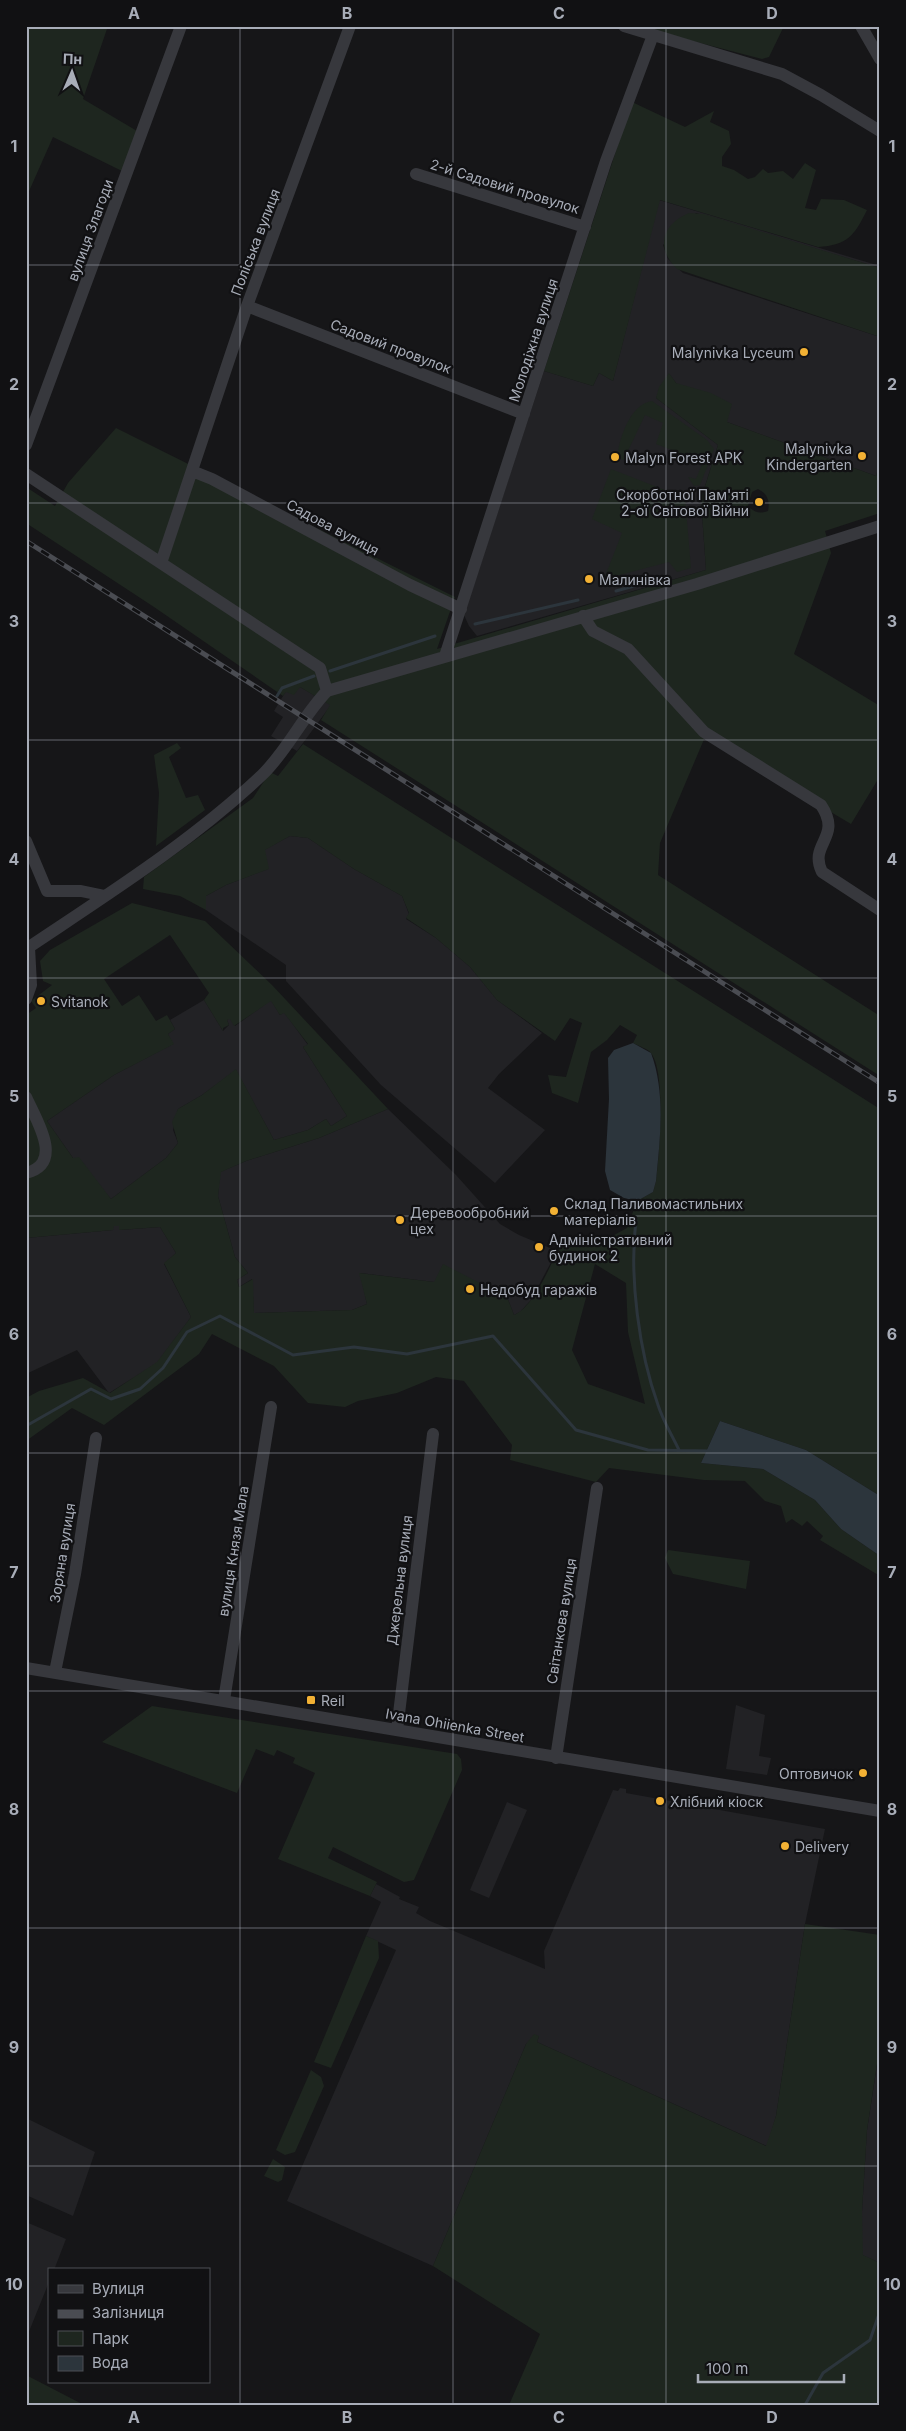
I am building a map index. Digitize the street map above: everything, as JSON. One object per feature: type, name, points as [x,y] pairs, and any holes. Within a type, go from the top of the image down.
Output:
[{"type":"street","name":"вулиця Злагоди","points":[[26,445],[181,26]]},
{"type":"street","name":"Поліська вулиця","points":[[161,563],[247,306],[350,26]]},
{"type":"street","points":[[624,26],[782,74],[880,131]]},
{"type":"street","points":[[861,26],[880,59]]},
{"type":"street","name":"Молодіжна вулиця","points":[[445,656],[606,162],[653,35]]},
{"type":"street","name":"2-й Садовий провулок","points":[[416,174],[585,227]]},
{"type":"street","name":"Садовий провулок","points":[[247,306],[524,414]]},
{"type":"street","name":"Садова вулиця","points":[[192,471],[212,479],[410,585],[461,609]]},
{"type":"street","points":[[26,474],[320,668],[327,691]]},
{"type":"street","points":[[26,999],[30,985],[28,948],[176,848],[263,774],[284,751],[305,717],[327,691],[697,584],[880,526]]},
{"type":"street","points":[[583,616],[593,631],[628,649],[704,732],[821,805],[828,816],[830,828],[818,854],[822,872],[880,910]]},
{"type":"street","points":[[26,840],[47,892],[81,891],[105,896]]},
{"type":"street","points":[[26,1097],[47,1144],[46,1157],[34,1171],[26,1173]]},
{"type":"street","name":"вулиця Князя Мала","points":[[224,1700],[271,1407]]},
{"type":"street","name":"Джерельна вулиця","points":[[397,1730],[433,1434]]},
{"type":"street","name":"Зоряна вулиця","points":[[55,1672],[75,1574],[96,1438]]},
{"type":"street","name":"Світанкова вулиця","points":[[556,1758],[597,1488]]},
{"type":"street","name":"Ivana Ohiienka Street","points":[[26,1668],[224,1700],[556,1758],[880,1810]]},
{"type":"shaded area","name":"Malyn Forest APK","points":[[659,200],[880,266],[880,268],[696,213],[663,245],[668,259],[683,273],[880,337],[880,463],[876,476],[727,422],[676,383],[669,374],[656,398],[718,445],[701,499],[706,570],[477,636],[469,626],[464,615],[544,371],[593,386],[599,373],[613,381]]},
{"type":"shaded area","points":[[300,687],[331,705],[297,751],[271,736],[283,717],[274,711],[286,691]]},
{"type":"shaded area","points":[[290,836],[308,838],[354,869],[402,896],[409,914],[406,919],[436,938],[470,967],[497,1000],[542,1033],[499,1074],[488,1088],[545,1130],[495,1183],[381,1085],[286,981],[286,965],[206,910],[206,896],[226,885],[268,869],[264,850]]},
{"type":"shaded area","points":[[204,1000],[223,1031],[229,1025],[227,1020],[230,1018],[235,1026],[271,1000],[280,1015],[284,1012],[308,1045],[303,1047],[347,1116],[331,1126],[326,1119],[308,1130],[274,1140],[236,1070],[202,1095],[178,1109],[173,1130],[178,1143],[166,1158],[111,1199],[73,1158],[47,1121],[114,1075],[173,1044],[168,1034],[175,1029],[170,1020]]},
{"type":"shaded area","points":[[388,1109],[456,1175],[500,1224],[519,1235],[557,1251],[531,1300],[520,1312],[514,1315],[507,1297],[434,1282],[360,1273],[367,1304],[352,1310],[254,1313],[252,1279],[239,1287],[237,1280],[248,1273],[235,1257],[218,1196],[220,1172],[246,1161],[319,1138]]},
{"type":"shaded area","points":[[113,1226],[119,1226],[120,1230],[160,1227],[176,1253],[164,1264],[191,1317],[157,1363],[109,1393],[77,1350],[26,1374],[26,1238],[113,1230]]},
{"type":"shaded area","points":[[736,1705],[765,1715],[759,1756],[771,1758],[767,1775],[726,1769]]},
{"type":"shaded area","points":[[620,1788],[626,1789],[626,1793],[825,1829],[805,1924],[776,2116],[767,2146],[537,2042],[539,2036],[526,2044],[433,2266],[287,2201],[396,1950],[366,1936],[381,1902],[370,1896],[376,1884],[400,1897],[399,1899],[419,1907],[416,1913],[430,1921],[545,1969],[544,1951],[613,1790],[618,1791]]},
{"type":"shaded area","points":[[507,1802],[527,1810],[489,1898],[470,1890]]},
{"type":"shaded area","points":[[879,2052],[880,2263],[862,2255],[862,2211],[867,2130]]},
{"type":"shaded area","points":[[26,2118],[95,2152],[73,2216],[26,2195]]},
{"type":"shaded area","points":[[26,2222],[66,2239],[55,2268],[48,2268],[48,2284],[26,2339]]},
{"type":"green space","points":[[26,26],[108,26],[83,99],[137,131],[124,172],[53,137],[26,198]]},
{"type":"green space","points":[[635,26],[784,26],[769,57],[762,59]]},
{"type":"green space","points":[[632,102],[685,127],[714,111],[710,122],[729,131],[731,144],[722,157],[722,166],[734,170],[748,179],[755,177],[763,169],[768,173],[783,171],[793,179],[805,163],[816,170],[805,208],[816,210],[821,199],[844,200],[867,210],[854,233],[849,238],[836,244],[818,247],[660,200],[613,381],[599,373],[593,386],[544,371]]},
{"type":"green space","points":[[689,213],[704,214],[880,268],[880,337],[677,269],[666,253],[665,237],[673,223]]},
{"type":"green space","points":[[669,373],[676,383],[711,393],[732,404],[727,422],[876,476],[880,463],[880,513],[825,531],[831,553],[794,654],[880,706],[880,776],[851,824],[705,737],[660,843],[658,875],[880,1016],[880,1076],[321,720],[330,705],[300,687],[294,695],[286,692],[283,696],[154,607],[26,523],[26,487],[55,506],[68,483],[116,428],[455,597],[437,649],[706,570],[701,499],[718,445],[656,398],[659,387]],"holes":[[[758,489],[768,498],[768,511],[760,513],[748,506],[752,492]]]},
{"type":"green space","points":[[652,401],[707,440],[714,449],[700,485],[694,486],[688,477],[696,479],[703,462],[656,444],[663,423],[645,415],[626,455],[638,459],[635,463],[617,458],[623,432],[632,415],[638,408]]},
{"type":"green space","points":[[611,469],[685,498],[691,568],[677,572],[669,562],[604,579],[622,533],[592,519]]},
{"type":"green space","points":[[177,743],[181,748],[169,757],[186,798],[198,795],[205,810],[156,846],[159,793],[154,755]]},
{"type":"green space","points":[[303,744],[880,1109],[880,1496],[806,1450],[720,1421],[701,1463],[763,1469],[815,1500],[841,1529],[880,1556],[880,1576],[820,1540],[823,1536],[807,1521],[802,1526],[792,1519],[786,1523],[781,1506],[765,1501],[745,1481],[704,1480],[609,1468],[596,1482],[510,1460],[512,1445],[464,1381],[436,1377],[397,1393],[358,1401],[345,1407],[308,1403],[274,1366],[212,1334],[199,1354],[104,1425],[72,1408],[26,1441],[26,1398],[39,1391],[83,1378],[110,1393],[157,1362],[191,1317],[164,1263],[176,1253],[160,1227],[119,1230],[119,1226],[114,1226],[113,1230],[26,1238],[26,1015],[36,1008],[31,1001],[52,985],[43,981],[40,961],[50,950],[132,903],[205,921],[272,985],[388,1109],[319,1138],[246,1161],[221,1172],[218,1196],[235,1257],[248,1273],[237,1280],[239,1287],[253,1279],[254,1313],[352,1310],[367,1304],[359,1273],[434,1282],[443,1264],[507,1297],[514,1315],[530,1302],[537,1292],[565,1237],[594,1246],[627,1228],[637,1201],[653,1192],[656,1181],[660,1134],[659,1076],[655,1061],[650,1052],[633,1043],[637,1035],[620,1025],[607,1040],[591,1052],[578,1103],[552,1093],[548,1075],[566,1077],[582,1023],[570,1018],[555,1041],[497,1000],[470,967],[436,938],[406,918],[409,913],[402,896],[354,869],[308,838],[290,836],[265,850],[269,869],[226,885],[206,896],[206,910],[180,896],[143,889],[144,877],[253,798],[270,772],[278,776]],"holes":[[[170,935],[209,993],[204,1000],[223,1031],[223,1028],[229,1025],[227,1020],[230,1019],[234,1026],[271,1001],[280,1015],[284,1013],[308,1044],[303,1047],[347,1116],[331,1126],[326,1119],[308,1130],[274,1140],[236,1069],[202,1095],[178,1109],[172,1122],[178,1143],[166,1158],[111,1199],[79,1157],[73,1158],[47,1121],[114,1075],[174,1044],[168,1034],[175,1029],[167,1015],[156,1021],[139,995],[122,1006],[104,979]],[[595,1264],[626,1283],[628,1332],[645,1404],[588,1384],[572,1350]]]},
{"type":"green space","points":[[668,1550],[750,1561],[746,1589],[673,1574],[665,1558]]},
{"type":"green space","points":[[152,1706],[457,1754],[461,1759],[462,1770],[414,1880],[404,1882],[333,1847],[328,1858],[377,1882],[370,1896],[278,1859],[315,1773],[293,1763],[295,1758],[277,1750],[274,1756],[256,1749],[237,1793],[102,1742]]},
{"type":"green space","points":[[805,1924],[880,1935],[880,2044],[867,2130],[862,2211],[863,2255],[880,2263],[880,2405],[509,2405],[540,2334],[433,2266],[526,2044],[534,2034],[539,2036],[537,2042],[766,2146],[776,2116]]},
{"type":"green space","points":[[366,1936],[378,1941],[379,1958],[331,2068],[314,2062]]},
{"type":"green space","points":[[311,2070],[321,2077],[324,2086],[295,2152],[285,2155],[276,2150]]},
{"type":"green space","points":[[273,2159],[285,2167],[282,2180],[278,2182],[264,2176]]},
{"type":"green space","points":[[26,2375],[84,2405],[26,2405]]},
{"type":"water","points":[[633,1043],[651,1053],[659,1084],[661,1116],[656,1181],[653,1192],[637,1201],[624,1198],[610,1190],[605,1171],[609,1099],[608,1058],[614,1050]]},
{"type":"water","points":[[720,1421],[806,1450],[880,1496],[880,1556],[841,1529],[815,1500],[763,1469],[701,1463]]},
{"type":"waterway","points":[[616,591],[663,578]]},
{"type":"waterway","points":[[475,624],[578,600]]},
{"type":"waterway","points":[[330,671],[435,636]]},
{"type":"waterway","points":[[277,696],[282,688],[314,676]]},
{"type":"waterway","points":[[636,1220],[634,1242],[635,1290],[641,1338],[651,1384],[658,1405],[679,1450]]},
{"type":"waterway","points":[[26,1426],[91,1389],[111,1399],[140,1389],[163,1368],[187,1332],[220,1316],[293,1355],[354,1347],[407,1354],[493,1336],[576,1430],[648,1450],[710,1451]]},
{"type":"waterway","points":[[805,2405],[823,2373],[870,2340],[880,2311]]},
{"type":"railway","points":[[26,541],[880,1083]]},
{"type":"place","name":"Malynivka Lyceum","points":[[804,352]]},
{"type":"place","name":"Malynivka Kindergarten","points":[[862,456]]},
{"type":"place","name":"Malyn Forest APK","points":[[615,457]]},
{"type":"place","name":"Скорботної Пам'яті 2-ої Світової Війни","points":[[759,502]]},
{"type":"place","name":"Малинівка","points":[[589,579]]},
{"type":"place","name":"Svitanok","points":[[41,1001]]},
{"type":"place","name":"Склад Паливомастильних матеріалів","points":[[554,1211]]},
{"type":"place","name":"Деревообробний цех","points":[[400,1220]]},
{"type":"place","name":"Адміністративний будинок 2","points":[[539,1247]]},
{"type":"place","name":"Недобуд гаражів","points":[[470,1289]]},
{"type":"place","name":"Reil","points":[[311,1700]]},
{"type":"place","name":"Оптовичок","points":[[863,1773]]},
{"type":"place","name":"Хлібний кіоск","points":[[660,1801]]},
{"type":"place","name":"Delivery","points":[[785,1846]]}]
